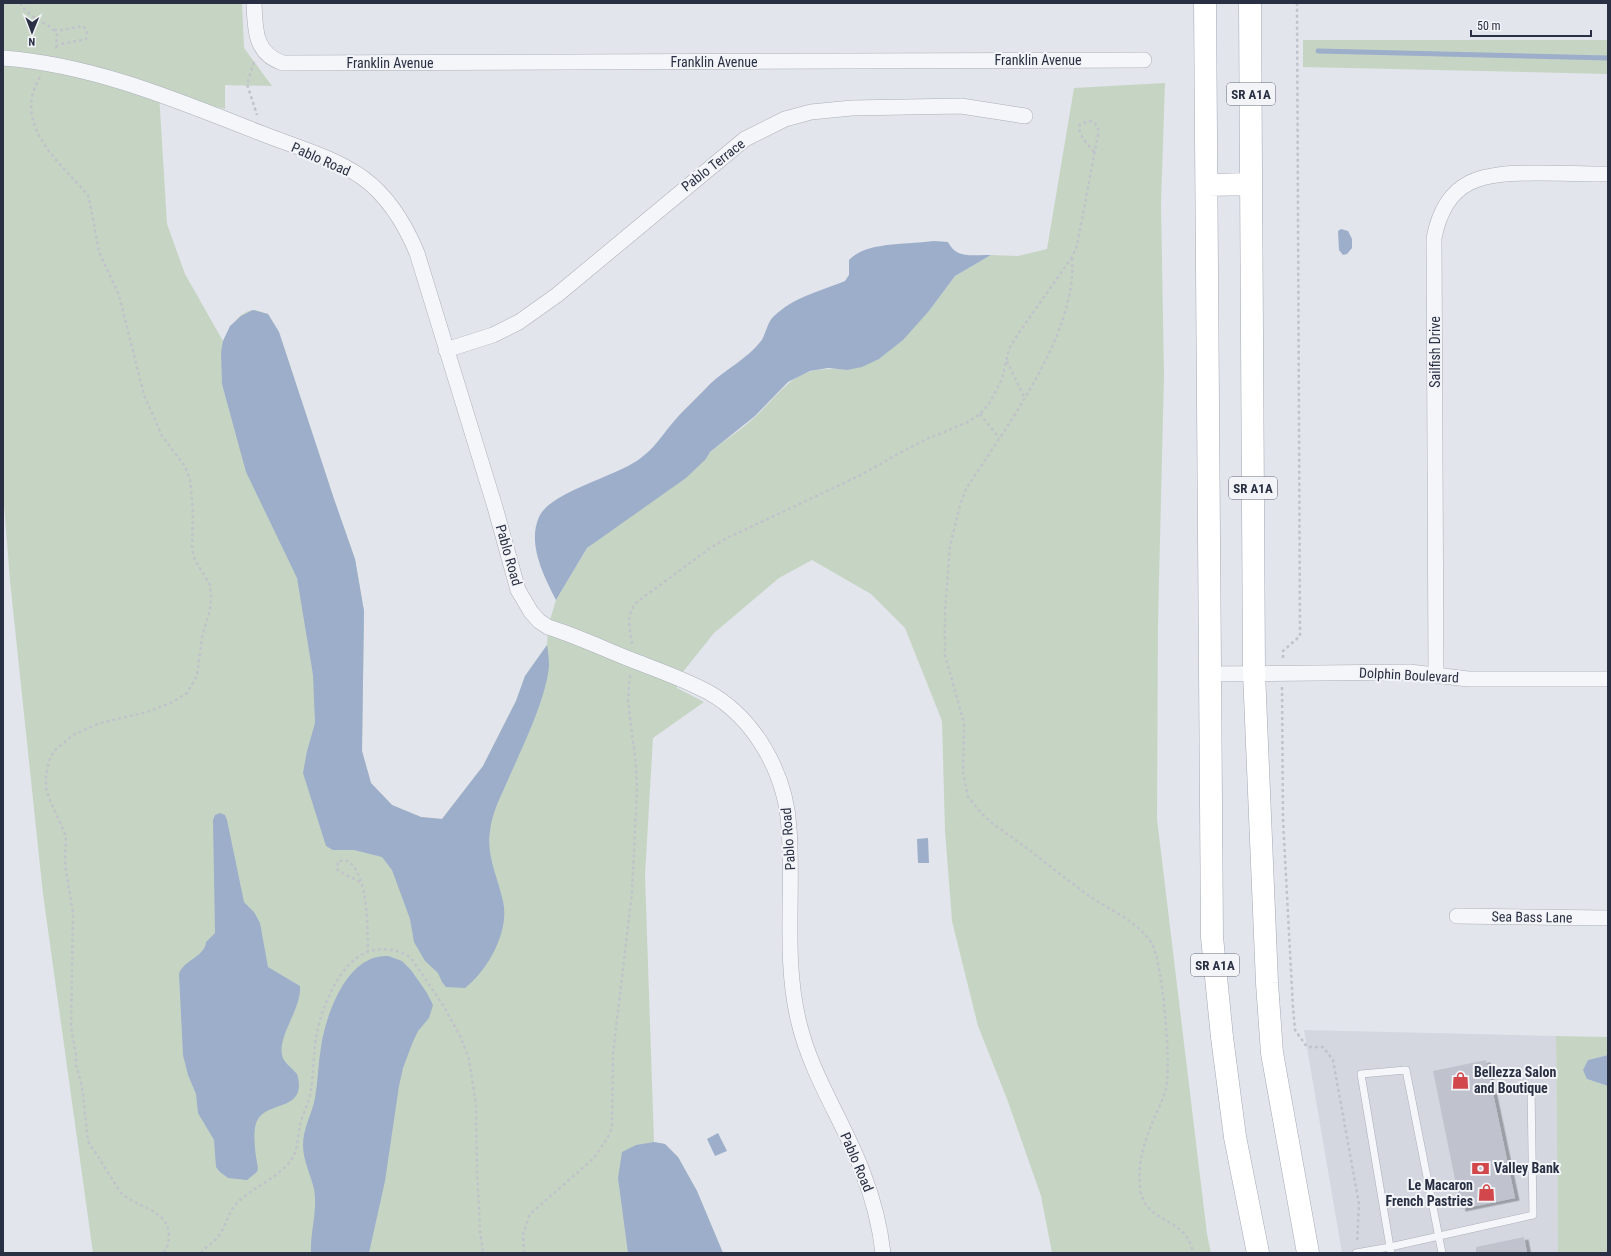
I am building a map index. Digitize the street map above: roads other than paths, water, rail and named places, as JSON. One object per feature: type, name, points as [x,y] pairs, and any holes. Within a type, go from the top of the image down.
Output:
[{"type":"main road","name":"SR A1A","points":[[1205,3],[1212,937],[1222,1037],[1235,1138],[1258,1253]]},
{"type":"main road","name":"SR A1A","points":[[1250,3],[1254,672],[1267,983],[1272,1053],[1308,1253]]},
{"type":"main road","points":[[1207,185],[1251,184]]},
{"type":"street","name":"Franklin Avenue","points":[[254,3],[254,22],[259,43],[263,51],[272,60],[283,63],[1144,60]]},
{"type":"street","name":"Pablo Road","points":[[3,58],[49,64],[110,78],[158,93],[344,167],[363,178],[388,203],[409,232],[418,253],[446,350],[495,507],[518,590],[531,612],[539,621],[548,627],[678,678],[708,692],[725,703],[746,723],[758,738],[773,765],[781,785],[790,828],[791,970],[795,1007],[804,1042],[814,1071],[863,1172],[872,1200],[884,1253]]},
{"type":"street","name":"Pablo Terrace","points":[[446,350],[492,335],[519,322],[557,295],[745,139],[785,119],[810,112],[852,108],[961,106],[1025,116]]},
{"type":"street","name":"Sailfish Drive","points":[[1436,675],[1434,238],[1437,221],[1444,206],[1462,188],[1473,180],[1493,174],[1608,174]]},
{"type":"street","name":"Dolphin Boulevard","points":[[1210,674],[1254,672],[1410,672],[1468,678],[1608,679]]},
{"type":"street","name":"Sea Bass Lane","points":[[1457,916],[1608,918]]},
{"type":"lane","points":[[1391,1250],[1361,1074],[1406,1070],[1442,1253]]},
{"type":"lane","points":[[1357,1253],[1391,1250],[1439,1236],[1532,1215],[1531,1088]]},
{"type":"water","points":[[1341,229],[1348,231],[1352,239],[1352,248],[1347,254],[1343,255],[1339,250],[1338,231]]},
{"type":"water","points":[[934,241],[948,242],[952,248],[961,254],[991,255],[955,276],[929,311],[903,340],[879,359],[862,367],[847,370],[828,368],[810,371],[788,382],[755,416],[710,452],[706,459],[686,478],[587,548],[556,600],[538,560],[536,549],[536,527],[539,517],[546,508],[557,499],[632,464],[646,454],[679,415],[710,384],[743,359],[761,341],[769,322],[773,317],[781,310],[799,299],[845,281],[849,275],[849,260],[857,254],[866,250],[888,245]]},
{"type":"water","points":[[253,310],[268,314],[279,332],[355,559],[364,611],[362,751],[371,783],[392,805],[421,817],[442,819],[483,766],[516,701],[525,676],[547,645],[549,666],[543,694],[532,725],[497,806],[491,824],[489,840],[491,858],[503,901],[503,925],[500,937],[489,960],[482,971],[465,988],[446,987],[438,973],[425,961],[414,942],[410,919],[392,870],[382,857],[354,850],[333,850],[326,846],[303,773],[307,751],[315,723],[313,675],[297,578],[246,472],[222,384],[221,352],[223,341],[230,326],[241,316]]},
{"type":"water","points":[[220,813],[225,815],[227,820],[244,902],[254,912],[260,923],[268,967],[300,986],[297,1005],[282,1044],[282,1052],[285,1062],[297,1074],[299,1086],[297,1094],[286,1104],[263,1113],[258,1119],[254,1136],[258,1168],[257,1172],[247,1180],[228,1178],[216,1167],[214,1140],[198,1113],[196,1094],[188,1075],[183,1055],[179,974],[185,965],[202,951],[206,942],[215,933],[213,820],[215,815]]},
{"type":"water","points":[[928,838],[929,863],[918,863],[917,839]]},
{"type":"water","points":[[388,956],[402,961],[411,970],[427,993],[433,1005],[429,1018],[418,1031],[403,1068],[385,1181],[369,1253],[311,1253],[315,1197],[313,1184],[304,1157],[303,1139],[315,1098],[320,1053],[326,1024],[336,998],[349,976],[358,967],[369,960],[377,957]]},
{"type":"water","points":[[1608,1055],[1608,1086],[1587,1079],[1583,1070],[1588,1060]]},
{"type":"water","points":[[718,1133],[727,1151],[715,1156],[707,1139]]},
{"type":"water","points":[[654,1142],[665,1144],[678,1157],[697,1191],[723,1253],[628,1253],[618,1178],[622,1152],[636,1145]]},
{"type":"waterway","points":[[1318,51],[1608,58]]},
{"type":"place","name":"Bellezza Salon and Boutique","points":[[1461,1080]]},
{"type":"place","name":"Valley Bank","points":[[1481,1168]]},
{"type":"place","name":"Le Macaron French Pastries","points":[[1486,1193]]}]
